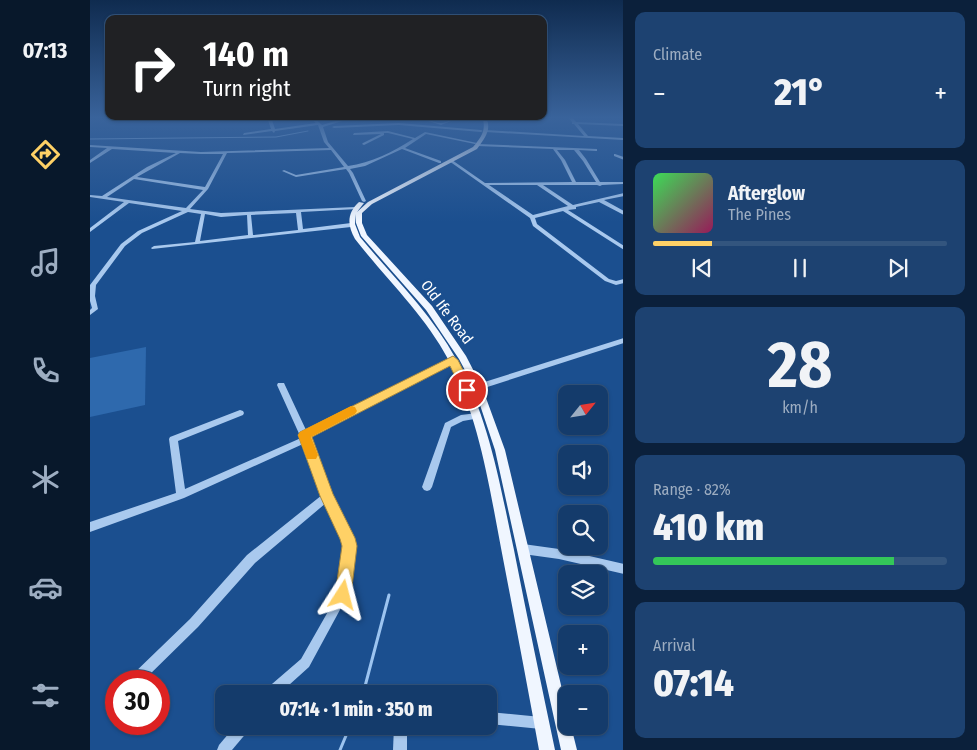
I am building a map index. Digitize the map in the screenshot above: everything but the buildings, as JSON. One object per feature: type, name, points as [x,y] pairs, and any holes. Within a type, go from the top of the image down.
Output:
[{"type":"main road","name":"Old Ife Road","points":[[465,152],[370,203],[359,214],[359,223],[361,231],[429,308],[463,358],[478,387],[500,450],[569,750]]},
{"type":"main road","name":"Old Ife Road","points":[[355,208],[364,201],[440,162],[457,158]]},
{"type":"main road","points":[[351,225],[355,208]]},
{"type":"main road","name":"Old Ife Road","points":[[351,225],[360,242],[420,309],[453,360],[477,416],[498,493],[547,750]]},
{"type":"main road","points":[[506,542],[523,547]]},
{"type":"street","points":[[90,162],[105,152]]},
{"type":"street","points":[[168,152],[252,152]]},
{"type":"street","points":[[335,152],[348,168],[364,201]]},
{"type":"street","points":[[284,170],[296,176],[348,168],[370,162],[393,152]]},
{"type":"street","points":[[413,152],[440,162]]},
{"type":"street","points":[[557,152],[575,184]]},
{"type":"street","points":[[577,152],[586,160],[600,184]]},
{"type":"street","points":[[102,198],[155,164],[179,153]]},
{"type":"street","points":[[90,313],[95,309],[92,290],[97,277],[130,238],[171,216],[186,211],[206,189],[225,153]]},
{"type":"street","points":[[616,155],[623,159]]},
{"type":"street","points":[[457,158],[486,184],[532,217],[535,225],[607,280],[616,283],[623,281]]},
{"type":"street","points":[[134,178],[206,189]]},
{"type":"street","points":[[486,184],[623,183]]},
{"type":"street","points":[[539,184],[574,208]]},
{"type":"street","points":[[532,217],[574,208],[623,194]]},
{"type":"street","points":[[91,196],[204,214],[249,215],[355,208]]},
{"type":"street","points":[[600,200],[623,214]]},
{"type":"street","points":[[90,230],[129,202]]},
{"type":"street","points":[[565,210],[623,249]]},
{"type":"street","points":[[298,212],[301,231]]},
{"type":"street","points":[[197,243],[204,214]]},
{"type":"street","points":[[249,215],[251,237]]},
{"type":"street","points":[[154,248],[351,225]]},
{"type":"street","points":[[90,276],[97,277]]},
{"type":"street","points":[[478,387],[623,340]]},
{"type":"street","points":[[90,527],[181,495],[305,437],[453,360]]},
{"type":"street","points":[[279,685],[305,663],[346,587],[348,538],[327,496],[305,437],[281,385]]},
{"type":"street","points":[[181,495],[173,439],[240,413]]},
{"type":"street","points":[[427,487],[448,425],[460,418],[477,416]]},
{"type":"street","points":[[145,670],[194,623],[252,560],[327,496]]},
{"type":"street","points":[[523,547],[623,569]]},
{"type":"street","points":[[497,719],[541,723]]},
{"type":"street","points":[[224,750],[235,735]]},
{"type":"street","points":[[400,750],[401,735]]},
{"type":"shaded area","points":[[146,347],[145,405],[90,417],[90,358]]},
{"type":"waterway","points":[[365,685],[389,595]]},
{"type":"waterway","points":[[340,750],[346,735]]},
{"type":"slow traffic","points":[[312,455],[304,435],[351,411]]},
{"type":"route","points":[[343,595],[346,587],[348,538],[327,496],[304,435],[453,360],[467,390]]}]
